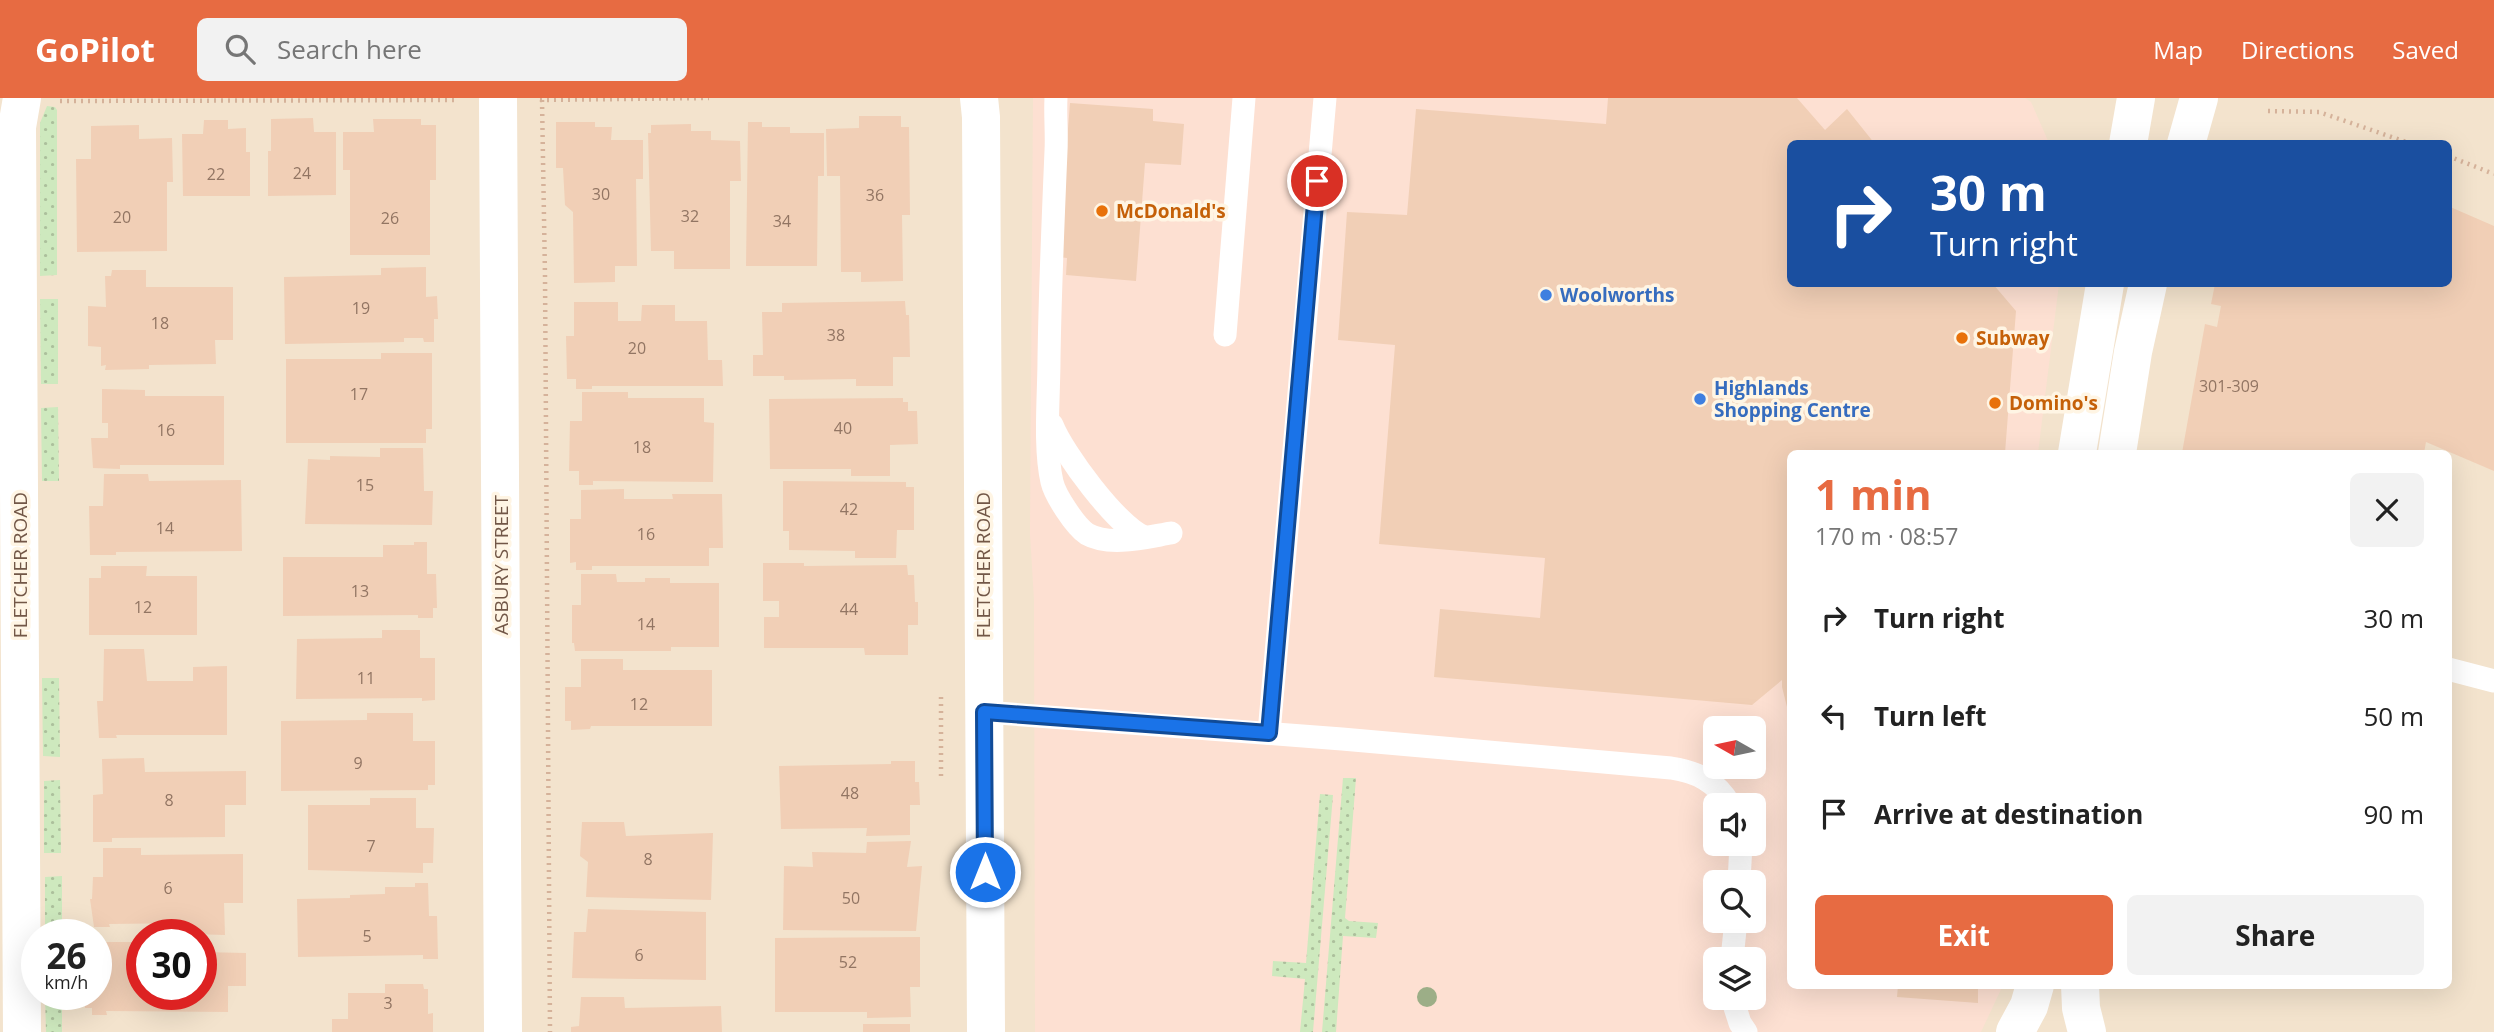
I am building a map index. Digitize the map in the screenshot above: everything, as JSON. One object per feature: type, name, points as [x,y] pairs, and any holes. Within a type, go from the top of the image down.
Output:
[{"type":"street","name":"FLETCHER ROAD","points":[[979,98],[985,1032]]},
{"type":"street","points":[[2129,140],[2136,98]]},
{"type":"street","points":[[2187,140],[2199,98]]},
{"type":"street","name":"FLETCHER ROAD","points":[[21,99],[17,141],[22,1032]]},
{"type":"street","name":"ASBURY STREET","points":[[498,99],[503,1032]]},
{"type":"street","points":[[2077,450],[2105,287]]},
{"type":"street","points":[[2117,450],[2133,352],[2147,287]]},
{"type":"street","points":[[2015,1032],[2029,1006],[2034,989]]},
{"type":"street","points":[[2080,989],[2081,1008],[2087,1032]]},
{"type":"lane","points":[[1056,98],[1050,247],[1051,480],[1055,493],[1085,533],[1103,539],[1171,534]]},
{"type":"lane","points":[[1225,335],[1244,98]]},
{"type":"lane","points":[[1269,733],[1325,98]]},
{"type":"lane","points":[[1049,418],[1066,453],[1127,527],[1144,537]]},
{"type":"lane","points":[[2452,670],[2494,681]]},
{"type":"lane","points":[[984,712],[1269,733],[1671,768],[1692,771],[1710,781],[1722,793]]},
{"type":"lane","points":[[1736,1010],[1746,1032]]},
{"type":"path","points":[[21,99],[241,102],[709,98]]},
{"type":"path","points":[[541,100],[545,276],[550,1032]]},
{"type":"path","points":[[2268,111],[2319,112],[2400,140]]},
{"type":"path","points":[[2452,158],[2494,174]]},
{"type":"shaded area","points":[[0,98],[2494,98],[2494,1032],[0,1032]]},
{"type":"shaded area","points":[[1033,98],[2025,98],[2031,102],[2048,140],[1787,140],[1787,287],[2059,287],[2038,450],[1787,450],[1787,989],[2001,989],[1981,1032],[1035,1032],[1034,600],[1030,534]]},
{"type":"green space","points":[[47,106],[57,110],[57,275],[40,276],[40,123]]},
{"type":"green space","points":[[40,299],[58,299],[58,384],[41,384]]},
{"type":"green space","points":[[58,407],[59,481],[42,481],[41,408]]},
{"type":"green space","points":[[42,678],[59,678],[60,757],[43,756]]},
{"type":"green space","points":[[1343,778],[1356,778],[1345,918],[1349,921],[1378,923],[1376,938],[1343,936],[1336,1032],[1322,1032]]},
{"type":"green space","points":[[60,780],[61,853],[44,853],[44,781]]},
{"type":"green space","points":[[1320,794],[1333,795],[1313,1032],[1300,1032],[1305,979],[1272,976],[1273,961],[1306,963]]},
{"type":"green space","points":[[62,876],[62,919],[45,919],[45,877]]},
{"type":"green space","points":[[45,1010],[62,1010],[62,1032],[46,1032]]},
{"type":"building","name":"Highlands Shopping Centre","points":[[1608,98],[1797,98],[1825,130],[1847,109],[1872,140],[1787,140],[1787,287],[1996,287],[2016,311],[2005,450],[1787,450],[1787,707],[1782,680],[1752,705],[1434,677],[1440,609],[1540,618],[1545,558],[1379,544],[1395,345],[1338,340],[1347,212],[1407,215],[1416,109],[1606,124]]},
{"type":"building","name":"McDonald's","points":[[1070,103],[1153,109],[1153,121],[1184,124],[1181,165],[1145,163],[1136,281],[1066,275],[1067,258],[1058,257]]},
{"type":"building","points":[[859,116],[901,116],[901,127],[909,127],[910,215],[902,215],[903,281],[861,282],[861,272],[841,272],[840,176],[827,176],[826,129],[859,128]]},
{"type":"building","points":[[313,118],[314,132],[336,132],[336,195],[268,196],[271,119]]},
{"type":"building","points":[[373,119],[421,119],[421,125],[436,125],[436,180],[430,180],[430,255],[350,255],[350,170],[343,170],[343,132],[374,132]]},
{"type":"building","points":[[204,120],[228,120],[228,129],[246,128],[246,152],[250,152],[250,196],[183,196],[182,134],[203,134]]},
{"type":"building","points":[[556,122],[595,122],[595,127],[612,127],[611,140],[643,140],[643,179],[636,179],[637,266],[615,266],[615,282],[574,283],[573,212],[565,205],[563,168],[556,168]]},
{"type":"building","points":[[748,122],[762,122],[762,127],[790,127],[790,133],[824,133],[824,176],[818,176],[817,266],[746,266]]},
{"type":"building","points":[[691,124],[691,131],[711,131],[711,140],[740,141],[741,181],[730,181],[730,269],[674,269],[674,251],[651,251],[648,133],[651,133],[651,125]]},
{"type":"building","points":[[139,125],[139,139],[172,138],[173,182],[167,182],[167,251],[77,252],[76,159],[91,159],[91,126]]},
{"type":"building","points":[[2452,208],[2494,226],[2494,471],[2452,453],[2452,450],[2445,450],[2426,442],[2425,450],[2183,450],[2205,324],[2217,327],[2221,306],[2211,304],[2214,287],[2452,287]]},
{"type":"building","points":[[426,267],[426,297],[437,296],[438,319],[434,319],[434,342],[424,342],[423,338],[404,338],[404,342],[285,344],[284,277],[381,275],[381,268]]},
{"type":"building","points":[[112,270],[146,270],[146,287],[233,287],[233,340],[215,340],[216,364],[149,365],[149,369],[105,370],[106,365],[101,366],[101,347],[88,346],[88,306],[106,307],[105,276],[111,276]]},
{"type":"building","points":[[905,301],[906,315],[909,315],[910,357],[893,357],[893,386],[856,386],[856,379],[784,380],[784,376],[753,376],[753,355],[763,355],[762,312],[782,312],[782,303]]},
{"type":"building","points":[[574,302],[618,302],[618,321],[641,321],[642,305],[675,305],[675,321],[707,321],[708,360],[722,360],[723,386],[592,386],[592,389],[576,389],[576,379],[567,379],[566,336],[574,336]]},
{"type":"building","points":[[381,353],[432,353],[432,429],[426,429],[426,443],[286,443],[286,359],[381,359]]},
{"type":"building","points":[[102,389],[145,390],[145,396],[224,396],[224,465],[120,465],[120,469],[93,468],[91,438],[108,438],[108,423],[102,423]]},
{"type":"building","points":[[582,392],[628,392],[628,398],[704,398],[704,422],[714,423],[713,482],[593,481],[593,485],[579,485],[579,471],[569,471],[570,421],[582,421]]},
{"type":"building","points":[[903,398],[903,402],[908,402],[908,411],[917,411],[918,444],[890,445],[890,476],[851,476],[851,469],[770,469],[769,399]]},
{"type":"building","points":[[380,448],[423,448],[424,491],[433,491],[432,525],[305,524],[308,459],[330,460],[330,456],[380,457]]},
{"type":"building","points":[[104,474],[148,474],[149,481],[241,480],[242,551],[116,552],[116,555],[90,555],[89,506],[103,506]]},
{"type":"building","points":[[783,481],[906,482],[906,487],[914,487],[914,530],[897,530],[896,558],[855,558],[855,551],[789,550],[789,531],[783,531]]},
{"type":"building","points":[[624,489],[624,499],[673,499],[672,494],[722,494],[723,548],[709,548],[709,566],[592,566],[592,570],[576,570],[576,562],[570,563],[570,519],[581,519],[581,490]]},
{"type":"building","points":[[414,542],[427,542],[427,574],[436,574],[437,608],[433,608],[433,618],[418,618],[418,615],[283,616],[283,557],[383,557],[383,545],[414,545]]},
{"type":"building","points":[[763,563],[804,563],[804,566],[907,565],[908,575],[914,575],[915,602],[918,602],[918,625],[908,625],[908,655],[865,655],[864,648],[764,648],[764,617],[779,617],[779,601],[763,601]]},
{"type":"building","points":[[101,566],[147,566],[146,576],[197,576],[197,635],[89,635],[89,578],[101,578]]},
{"type":"building","points":[[581,574],[616,574],[617,582],[645,582],[645,578],[670,578],[670,583],[719,583],[719,647],[671,647],[671,651],[575,651],[572,643],[572,605],[581,605]]},
{"type":"building","points":[[382,630],[420,630],[420,658],[435,658],[435,700],[296,699],[297,639],[382,638]]},
{"type":"building","points":[[104,649],[144,649],[147,681],[193,681],[193,667],[227,666],[227,735],[116,735],[117,738],[99,738],[97,701],[103,701]]},
{"type":"building","points":[[581,659],[623,659],[623,670],[712,670],[712,726],[591,726],[590,729],[571,730],[571,721],[565,721],[565,687],[581,687]]},
{"type":"building","points":[[367,713],[413,713],[413,741],[435,741],[435,785],[428,785],[428,790],[281,791],[281,721],[367,720]]},
{"type":"building","points":[[144,758],[145,772],[246,771],[246,805],[225,805],[225,837],[112,838],[112,842],[93,842],[93,795],[103,794],[102,759]]},
{"type":"building","points":[[891,761],[915,761],[915,782],[919,782],[920,805],[910,805],[910,835],[866,836],[867,828],[781,829],[779,766],[891,764]]},
{"type":"building","points":[[370,798],[416,798],[416,828],[434,828],[433,863],[423,863],[423,873],[308,870],[308,805],[370,805]]},
{"type":"building","points":[[582,822],[624,822],[626,836],[713,833],[711,900],[586,897],[588,862],[580,856]]},
{"type":"building","points":[[911,841],[907,867],[922,866],[916,931],[783,930],[784,866],[813,867],[812,852],[866,853],[867,842]]},
{"type":"building","points":[[103,848],[141,848],[141,855],[243,854],[243,903],[224,903],[225,935],[217,935],[217,919],[126,919],[126,924],[112,924],[112,919],[93,919],[90,899],[93,877],[103,877]]},
{"type":"building","points":[[415,883],[428,883],[429,916],[437,916],[438,959],[423,959],[423,955],[298,957],[297,899],[385,894],[385,887],[415,887]]},
{"type":"building","points":[[588,909],[706,912],[706,980],[572,978],[574,932],[586,932]]},
{"type":"building","points":[[920,937],[920,987],[910,987],[911,1017],[867,1018],[867,1012],[775,1012],[775,938]]},
{"type":"building","points":[[112,942],[126,942],[126,1010],[217,1010],[217,952],[246,953],[246,986],[228,986],[228,1012],[106,1011],[107,1015],[92,1015],[92,1010],[112,1010]]},
{"type":"building","points":[[385,984],[423,984],[424,989],[428,989],[428,1014],[433,1013],[433,1032],[332,1032],[332,1019],[348,1019],[348,993],[385,993]]},
{"type":"building","points":[[1898,989],[1978,989],[1978,1003],[1897,997]]},
{"type":"building","points":[[581,997],[624,997],[625,1008],[721,1006],[722,1032],[571,1032],[571,1027],[579,1026]]},
{"type":"building","points":[[863,1024],[910,1024],[910,1032],[863,1032]]},
{"type":"place","name":"McDonald's","points":[[1102,211]]},
{"type":"place","name":"Woolworths","points":[[1546,295]]},
{"type":"place","name":"Subway","points":[[1962,338]]},
{"type":"place","name":"Highlands Shopping Centre","points":[[1700,399]]},
{"type":"place","name":"Domino's","points":[[1995,403]]},
{"type":"route","points":[[985,872],[984,712],[1269,733],[1317,181]]}]
